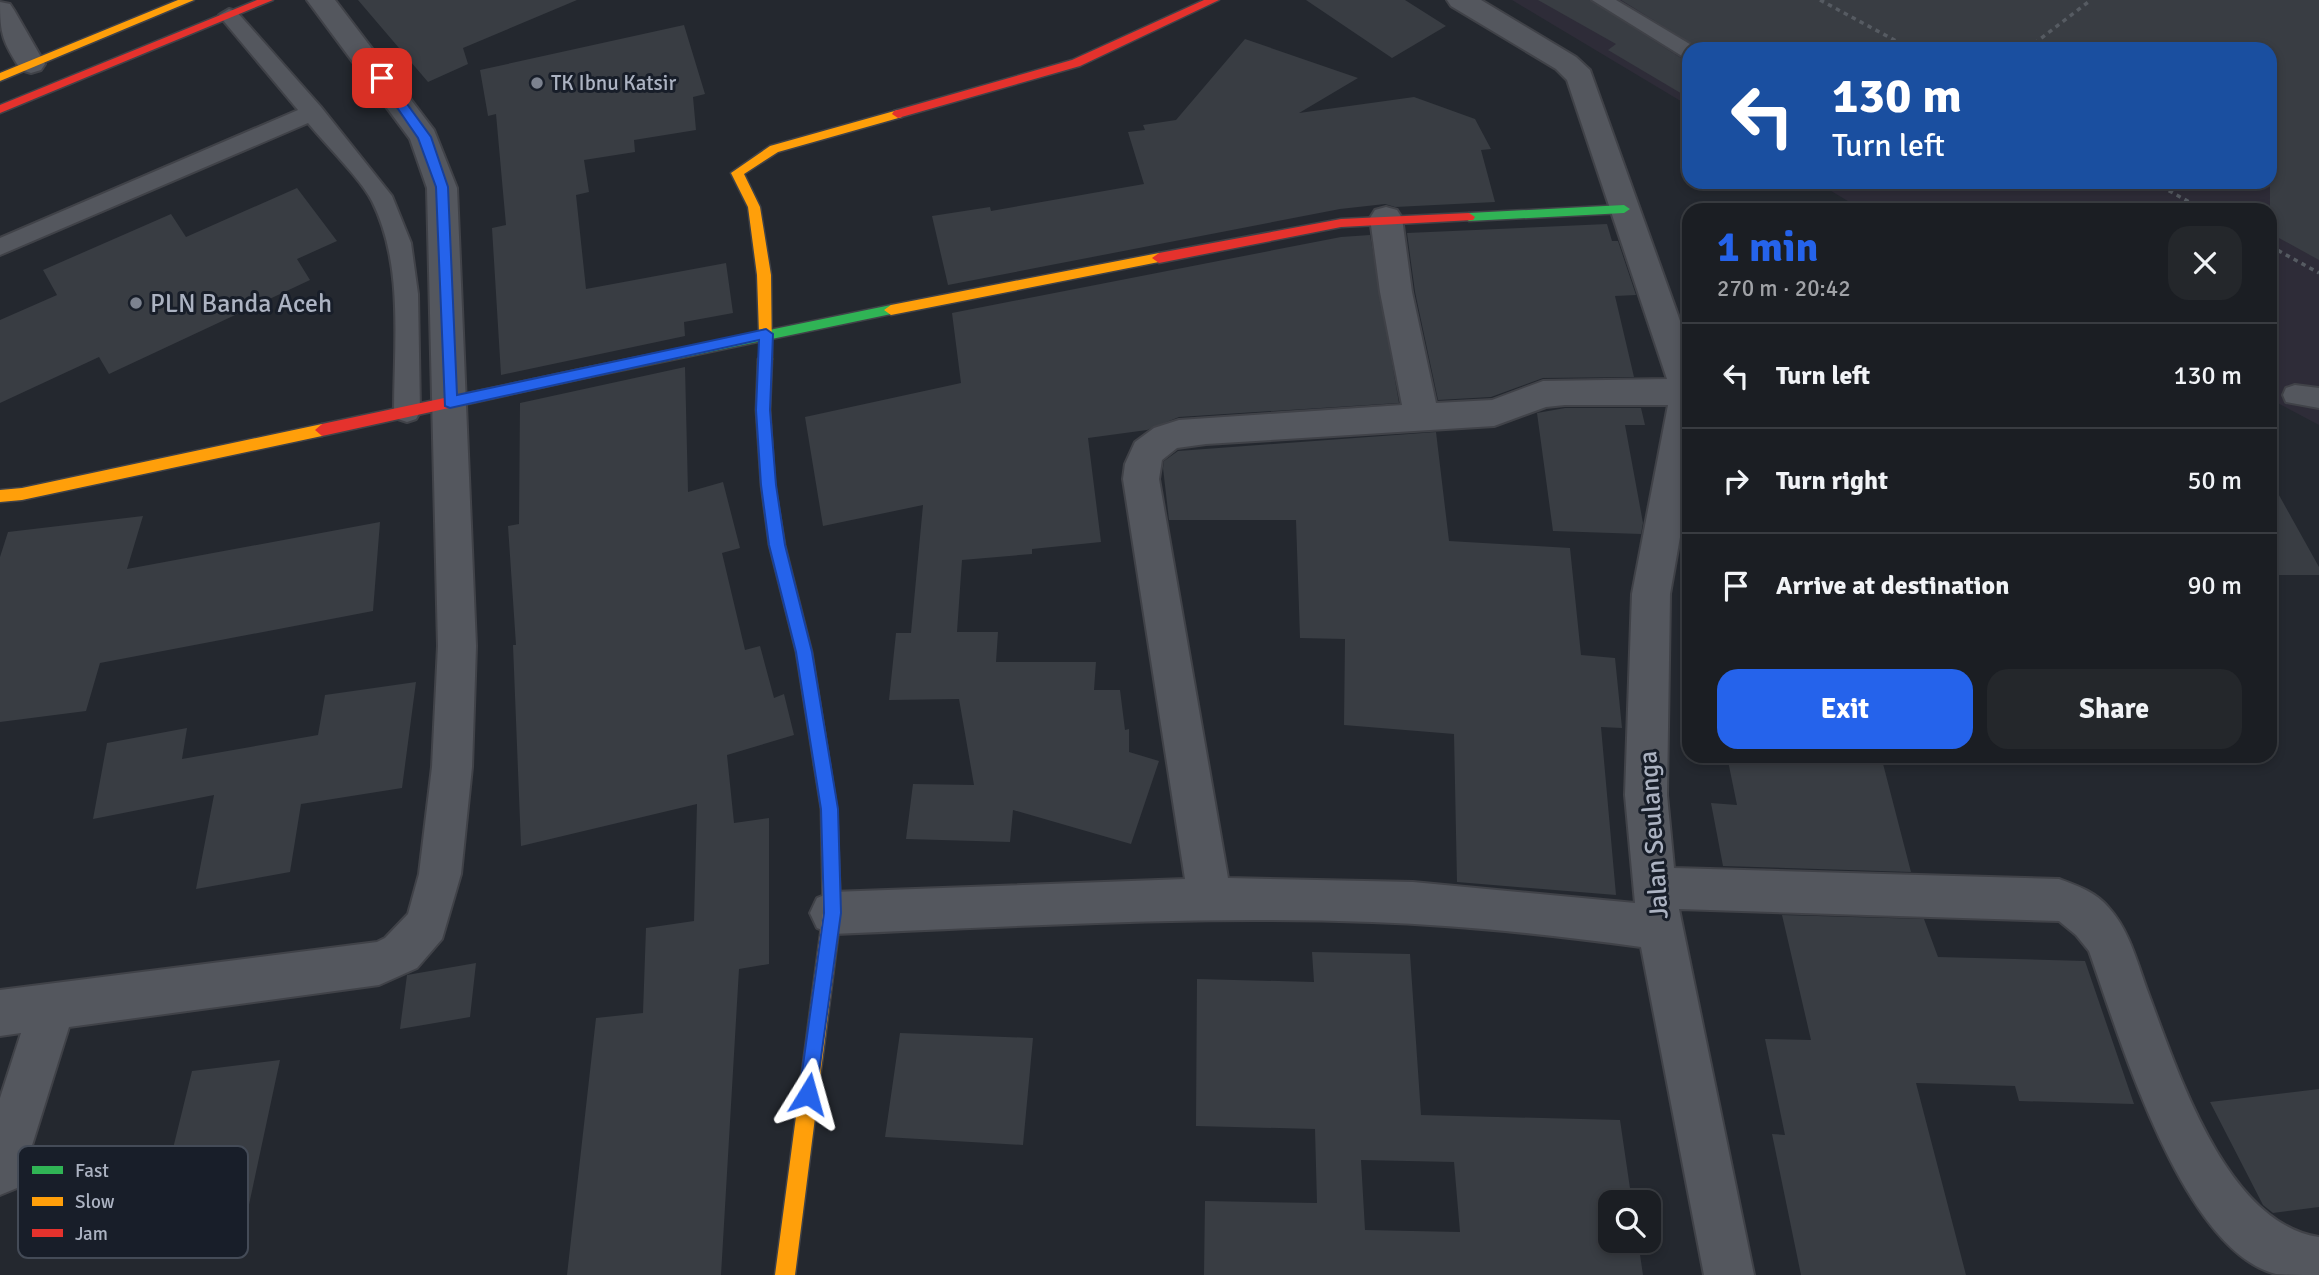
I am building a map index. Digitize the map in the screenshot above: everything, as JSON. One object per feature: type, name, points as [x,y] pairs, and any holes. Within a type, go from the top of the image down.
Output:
[{"type":"main road","points":[[0,77],[188,0]]},
{"type":"main road","points":[[0,109],[267,0]]},
{"type":"main road","points":[[785,1275],[832,913],[829,809],[804,652],[777,545],[768,485],[763,410],[766,334],[764,275],[754,207],[737,173],[774,149],[1076,63],[1213,0]]},
{"type":"main road","points":[[0,496],[766,334],[1341,223],[1386,218],[1624,208]]},
{"type":"street","points":[[0,1013],[361,967],[401,953],[427,923],[440,874],[452,754],[457,646],[442,187],[424,137],[321,0]]},
{"type":"street","points":[[1461,0],[1566,63],[1580,77],[1682,375]]},
{"type":"street","points":[[0,10],[31,65]]},
{"type":"street","points":[[1386,218],[1396,292],[1422,418]]},
{"type":"street","points":[[1210,900],[1140,463],[1145,452],[1157,442],[1180,434],[1220,429],[1494,413],[1535,396],[1565,392],[1682,392]]},
{"type":"street","name":"Jalan Seulanga","points":[[1682,452],[1651,594],[1648,629],[1646,795],[1657,908],[1729,1275]]},
{"type":"street","points":[[832,913],[1210,900],[1657,908],[2059,900],[2073,904],[2089,915],[2106,939],[2177,1121],[2212,1186],[2254,1235],[2277,1251],[2319,1262]]},
{"type":"street","points":[[0,1171],[53,1005]]},
{"type":"lane","points":[[1602,0],[1682,47]]},
{"type":"lane","points":[[229,15],[313,112],[380,196],[400,243],[405,294],[407,412]]},
{"type":"lane","points":[[0,247],[313,112]]},
{"type":"path","points":[[1820,0],[1898,42]]},
{"type":"path","points":[[2036,42],[2091,0]]},
{"type":"path","points":[[2166,189],[2191,203]]},
{"type":"path","points":[[2277,249],[2319,273]]},
{"type":"shaded area","points":[[1512,0],[2319,0],[2319,425],[2277,403],[2277,203],[1851,203],[1828,189],[2277,189],[2277,42],[1682,42],[1682,102]]},
{"type":"building","points":[[358,0],[577,0],[463,48],[468,64],[428,82]]},
{"type":"building","points":[[1306,0],[1405,0],[1446,26],[1392,58]]},
{"type":"building","points":[[1538,0],[1590,0],[1682,58],[1682,94],[1608,50],[1616,44]]},
{"type":"building","points":[[1621,0],[2319,0],[2319,260],[2277,237],[2277,203],[2270,203],[2270,189],[2277,189],[2277,42],[1689,42]]},
{"type":"building","points":[[684,25],[705,94],[693,97],[696,130],[634,140],[635,152],[584,160],[589,192],[576,195],[586,289],[726,263],[733,313],[684,322],[685,336],[501,375],[492,228],[506,225],[496,114],[488,116],[480,70]]},
{"type":"building","points":[[1245,39],[1358,78],[1299,113],[1414,97],[1475,119],[1491,149],[1481,150],[1495,202],[1395,207],[1385,204],[1340,209],[948,285],[932,216],[990,207],[991,211],[1144,184],[1128,132],[1145,130],[1143,125],[1176,120]]},
{"type":"building","name":"PLN Banda Aceh","points":[[297,188],[337,241],[297,259],[310,280],[109,374],[99,357],[0,403],[0,320],[57,295],[43,270],[171,214],[186,237]]},
{"type":"building","points":[[1607,224],[1612,241],[1618,241],[1636,295],[1615,296],[1634,377],[1543,378],[1491,397],[1438,400],[1415,292],[1407,233]]},
{"type":"building","points":[[1370,235],[1399,403],[1179,417],[1147,430],[1088,438],[1101,542],[1032,549],[1032,554],[962,560],[957,632],[998,632],[996,662],[1096,662],[1094,690],[1120,690],[1125,730],[1129,729],[1129,752],[1159,761],[1131,844],[1013,810],[1010,842],[906,839],[913,784],[974,785],[959,699],[889,700],[896,633],[911,633],[923,505],[823,526],[805,417],[961,383],[952,313],[1341,237]]},
{"type":"building","points":[[685,367],[688,492],[723,482],[740,548],[722,553],[745,650],[760,646],[774,698],[784,694],[794,735],[727,755],[734,823],[769,818],[769,964],[739,969],[721,1275],[567,1275],[596,1018],[643,1013],[646,928],[694,921],[697,804],[521,846],[513,645],[516,645],[508,526],[519,524],[520,403]]},
{"type":"building","points":[[1565,408],[1641,408],[1645,425],[1625,425],[1643,523],[1641,534],[1553,531],[1537,413]]},
{"type":"building","points":[[1436,432],[1449,541],[1570,548],[1581,655],[1615,658],[1622,728],[1601,727],[1616,895],[1457,882],[1454,734],[1344,725],[1345,639],[1300,638],[1296,520],[1169,520],[1163,468],[1164,461],[1178,451]]},
{"type":"building","points":[[2277,492],[2319,567],[2319,575],[2277,575]]},
{"type":"building","points":[[143,516],[127,569],[380,522],[373,611],[100,663],[86,711],[0,722],[0,557],[8,532]]},
{"type":"building","points":[[416,682],[402,788],[301,804],[290,872],[196,889],[214,795],[93,819],[107,743],[187,728],[182,759],[318,735],[325,695]]},
{"type":"building","points":[[1728,763],[1883,763],[1911,872],[1723,866],[1711,803],[1737,805]]},
{"type":"building","points":[[1782,915],[1924,919],[1938,957],[2085,961],[2134,1104],[2019,1101],[2015,1086],[1916,1083],[1966,1275],[1801,1275],[1772,1134],[1785,1135],[1765,1039],[1811,1040]]},
{"type":"building","points":[[1312,952],[1410,954],[1421,1115],[1620,1120],[1630,1190],[1598,1190],[1598,1253],[1640,1253],[1643,1275],[1204,1275],[1205,1201],[1317,1203],[1315,1129],[1196,1126],[1197,979],[1314,982]],"holes":[[[1361,1160],[1454,1162],[1460,1232],[1365,1230]]]},
{"type":"building","points":[[476,963],[470,1017],[400,1029],[407,975]]},
{"type":"building","points":[[900,1033],[1033,1038],[1023,1145],[885,1137]]},
{"type":"building","points":[[280,1060],[248,1209],[248,1146],[174,1146],[192,1071]]},
{"type":"building","points":[[2319,1089],[2319,1207],[2273,1213],[2263,1205],[2210,1102]]},
{"type":"traffic: fast","points":[[1469,217],[1624,209]]},
{"type":"traffic: fast","points":[[590,372],[891,310]]},
{"type":"traffic: fast","points":[[765,359],[763,410],[768,485],[777,545],[804,652],[822,765]]},
{"type":"traffic: slow","points":[[0,77],[188,0]]},
{"type":"traffic: slow","points":[[765,359],[764,275],[754,207],[737,173],[774,149],[898,114]]},
{"type":"traffic: slow","points":[[891,310],[1159,258]]},
{"type":"traffic: slow","points":[[0,496],[22,494],[322,430]]},
{"type":"traffic: slow","points":[[785,1275],[832,913],[829,809],[822,765]]},
{"type":"traffic: jam","points":[[0,109],[267,0]]},
{"type":"traffic: jam","points":[[898,114],[1076,63],[1213,0]]},
{"type":"traffic: jam","points":[[1159,258],[1341,223],[1469,217]]},
{"type":"traffic: jam","points":[[322,430],[590,372]]},
{"type":"place","name":"TK Ibnu Katsir","points":[[537,83]]},
{"type":"place","name":"PLN Banda Aceh","points":[[136,303]]},
{"type":"route","points":[[382,78],[424,137],[442,187],[450,402],[766,334],[763,410],[768,485],[777,545],[804,652],[829,809],[832,913],[808,1094]]}]
